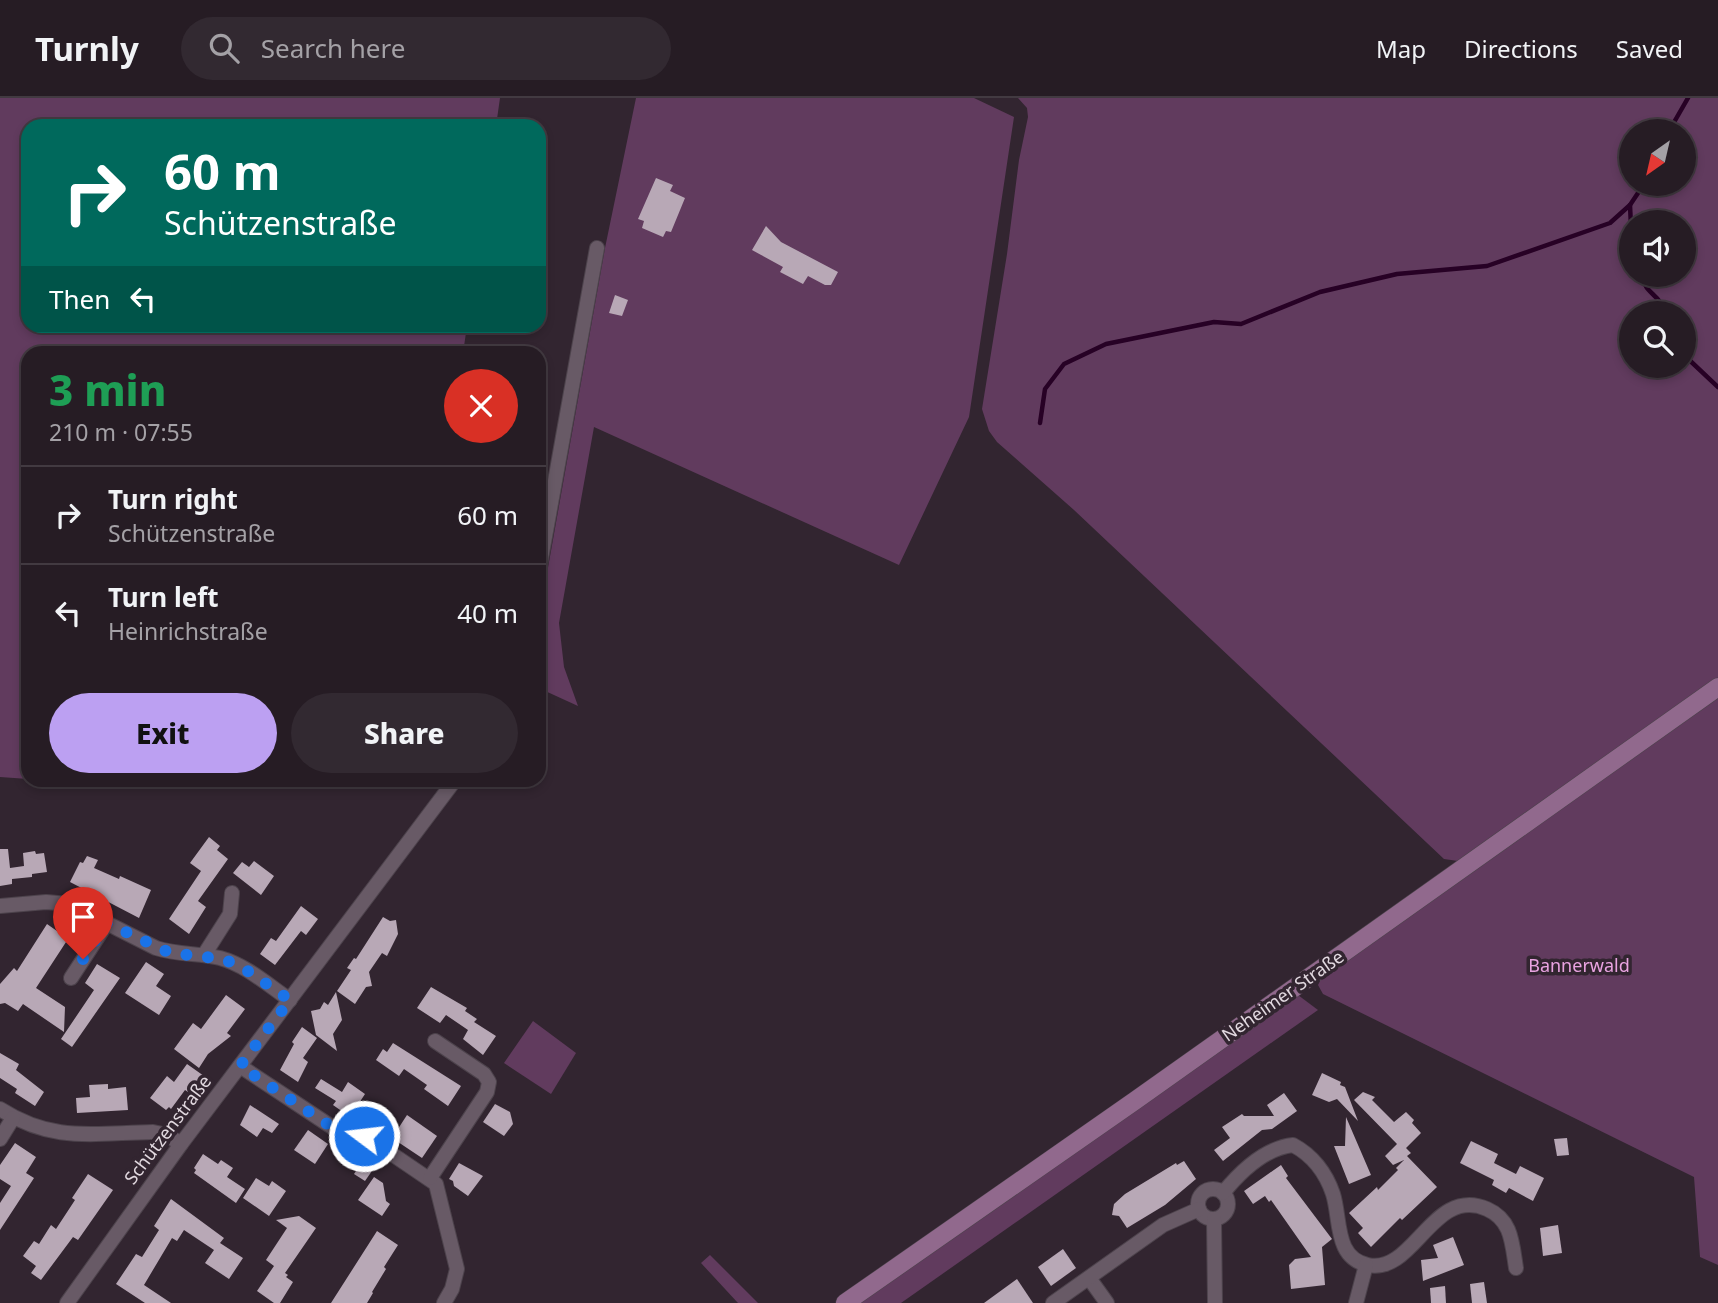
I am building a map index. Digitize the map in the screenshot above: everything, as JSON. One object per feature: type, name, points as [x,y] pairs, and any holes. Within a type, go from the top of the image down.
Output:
[{"type":"main road","name":"Neheimer Straße","points":[[845,1303],[1158,1085],[1718,687]]},
{"type":"street","points":[[546,531],[597,248]]},
{"type":"street","name":"Schützenstraße","points":[[67,1303],[181,1144],[449,787]]},
{"type":"street","points":[[204,955],[230,914],[233,893]]},
{"type":"street","points":[[0,906],[58,902],[69,904],[170,953],[204,955],[242,967],[290,1000]]},
{"type":"street","points":[[71,978],[107,923]]},
{"type":"street","points":[[430,1178],[487,1091],[489,1082],[484,1073],[435,1041]]},
{"type":"street","points":[[240,1066],[338,1131],[364,1136],[436,1184],[456,1259],[455,1280],[444,1303]]},
{"type":"street","points":[[0,1109],[40,1130],[54,1133],[153,1132],[167,1135],[181,1144]]},
{"type":"street","points":[[0,1139],[13,1118]]},
{"type":"street","points":[[1223,1193],[1247,1167],[1272,1151],[1293,1145],[1304,1151],[1325,1176],[1332,1193],[1339,1237],[1350,1255],[1366,1265],[1393,1261],[1441,1216],[1461,1206],[1472,1205],[1483,1207],[1503,1220],[1510,1231],[1516,1268]]},
{"type":"street","points":[[1211,1189],[1223,1193],[1227,1198],[1227,1209],[1220,1218],[1205,1217],[1199,1209],[1199,1203],[1205,1192],[1211,1189]]},
{"type":"street","points":[[1053,1303],[1163,1225],[1199,1209]]},
{"type":"street","points":[[1214,1219],[1215,1303]]},
{"type":"street","points":[[1356,1303],[1366,1265]]},
{"type":"street","points":[[1089,1278],[1107,1303]]},
{"type":"green space","points":[[0,98],[500,98],[497,119],[21,119],[21,333],[466,333],[464,346],[21,346],[21,778],[0,777]]},
{"type":"green space","points":[[636,98],[974,98],[1014,117],[969,417],[899,565],[594,427],[559,623],[564,667],[578,706],[546,691],[546,579],[605,248]]},
{"type":"green space","points":[[1018,98],[1718,98],[1718,678],[1473,853],[1458,861],[1444,859],[1074,510],[997,442],[989,431],[982,409],[1019,160],[1028,117],[1027,108]]},
{"type":"green space","name":"Bannerwald","points":[[1718,697],[1718,1265],[1700,1257],[1694,1177],[1323,994],[1318,985],[1321,979]]},
{"type":"green space","points":[[1298,995],[1318,1010],[901,1303],[859,1303]]},
{"type":"green space","points":[[533,1021],[576,1053],[551,1094],[504,1063]]},
{"type":"green space","points":[[710,1255],[758,1303],[738,1303],[701,1263]]},
{"type":"building","points":[[656,178],[673,185],[670,191],[685,198],[671,232],[666,231],[663,237],[642,228],[644,221],[638,219]]},
{"type":"building","points":[[766,226],[781,242],[838,272],[831,285],[825,285],[808,276],[803,284],[780,272],[783,267],[752,250]]},
{"type":"building","points":[[615,295],[628,300],[622,316],[609,313]]},
{"type":"building","points":[[209,837],[220,846],[217,850],[228,859],[198,901],[206,907],[189,934],[169,919],[201,871],[190,863]]},
{"type":"building","points":[[0,849],[8,849],[10,868],[24,866],[23,853],[44,853],[47,872],[12,879],[12,884],[0,886]]},
{"type":"building","points":[[87,856],[98,860],[94,868],[151,890],[139,918],[70,882],[80,862],[83,863]]},
{"type":"building","points":[[254,861],[274,876],[261,895],[233,873],[242,862],[249,867]]},
{"type":"building","points":[[301,906],[318,919],[306,935],[301,931],[275,965],[260,954],[271,938],[276,941]]},
{"type":"building","points":[[383,917],[390,921],[396,920],[398,934],[387,956],[382,953],[369,972],[372,986],[366,987],[355,1004],[337,991],[351,970],[347,968],[354,958],[356,959]]},
{"type":"building","points":[[47,924],[57,931],[67,933],[68,939],[36,988],[65,1007],[64,1032],[23,1004],[18,1011],[5,1003],[0,1004],[0,984],[14,968],[17,971]]},
{"type":"building","points":[[146,962],[164,974],[156,986],[171,996],[159,1015],[125,993]]},
{"type":"building","points":[[97,964],[120,978],[72,1047],[61,1039],[94,990],[85,983]]},
{"type":"building","points":[[431,987],[467,1008],[465,1011],[477,1019],[474,1022],[496,1036],[483,1055],[463,1039],[468,1030],[446,1015],[440,1023],[417,1008]]},
{"type":"building","points":[[336,992],[342,1020],[333,1034],[337,1051],[316,1035],[311,1011],[320,1009],[324,1002],[328,1005]]},
{"type":"building","points":[[226,995],[245,1009],[227,1033],[231,1036],[208,1054],[199,1068],[174,1049],[193,1023],[201,1029]]},
{"type":"building","points":[[302,1027],[317,1038],[303,1058],[308,1062],[298,1082],[280,1070]]},
{"type":"building","points":[[393,1043],[461,1086],[448,1106],[424,1089],[427,1085],[404,1069],[399,1076],[376,1060],[383,1049],[387,1052]]},
{"type":"building","points":[[0,1053],[19,1064],[16,1070],[44,1092],[35,1106],[15,1093],[17,1089],[0,1078]]},
{"type":"building","points":[[187,1064],[204,1076],[191,1094],[185,1090],[171,1109],[169,1107],[166,1110],[150,1098],[167,1076],[174,1082]]},
{"type":"building","points":[[1322,1073],[1341,1082],[1340,1085],[1345,1087],[1358,1121],[1337,1099],[1329,1102],[1312,1095]]},
{"type":"building","points":[[321,1079],[342,1092],[348,1082],[365,1094],[350,1117],[333,1105],[336,1101],[315,1088]]},
{"type":"building","points":[[108,1084],[108,1089],[126,1087],[128,1110],[77,1113],[76,1098],[90,1097],[89,1085]]},
{"type":"building","points":[[1363,1092],[1375,1097],[1372,1100],[1394,1122],[1406,1112],[1414,1120],[1412,1123],[1421,1133],[1406,1148],[1411,1153],[1407,1156],[1437,1187],[1371,1247],[1358,1233],[1363,1228],[1349,1213],[1377,1187],[1378,1190],[1404,1160],[1393,1165],[1385,1156],[1397,1144],[1354,1100]]},
{"type":"building","points":[[1284,1093],[1297,1111],[1272,1129],[1262,1130],[1223,1161],[1214,1150],[1230,1138],[1222,1127],[1242,1114],[1274,1116],[1267,1105]]},
{"type":"building","points":[[495,1104],[510,1112],[513,1124],[504,1136],[483,1122]]},
{"type":"building","points":[[250,1105],[279,1124],[272,1133],[263,1128],[257,1137],[240,1125]]},
{"type":"building","points":[[407,1115],[437,1136],[422,1158],[392,1138]]},
{"type":"building","points":[[1346,1117],[1371,1175],[1349,1184],[1334,1146],[1345,1146]]},
{"type":"building","points":[[308,1130],[328,1144],[315,1164],[294,1150]]},
{"type":"building","points":[[1567,1138],[1569,1155],[1557,1156],[1554,1139]]},
{"type":"building","points":[[1471,1141],[1498,1154],[1494,1163],[1516,1174],[1520,1166],[1544,1178],[1533,1201],[1509,1188],[1506,1193],[1492,1185],[1494,1180],[1460,1163]]},
{"type":"building","points":[[15,1143],[36,1157],[26,1173],[34,1178],[0,1230],[0,1203],[11,1186],[0,1179],[0,1165]]},
{"type":"building","points":[[203,1154],[218,1164],[221,1160],[233,1168],[227,1177],[245,1189],[236,1203],[194,1173],[194,1168]]},
{"type":"building","points":[[363,1160],[374,1168],[365,1181],[354,1174]]},
{"type":"building","points":[[1184,1161],[1196,1179],[1165,1205],[1127,1228],[1119,1216],[1112,1215],[1114,1204],[1125,1194],[1176,1163],[1177,1165]]},
{"type":"building","points":[[459,1163],[483,1176],[468,1196],[449,1179]]},
{"type":"building","points":[[1281,1165],[1288,1176],[1286,1178],[1332,1239],[1322,1247],[1325,1285],[1291,1289],[1289,1265],[1295,1259],[1311,1257],[1271,1200],[1269,1202],[1265,1196],[1253,1204],[1244,1191]]},
{"type":"building","points":[[88,1174],[113,1190],[78,1240],[73,1237],[41,1280],[31,1273],[36,1266],[23,1256],[34,1241],[39,1244],[51,1225],[56,1229]]},
{"type":"building","points":[[374,1177],[383,1183],[386,1201],[390,1204],[382,1216],[358,1200]]},
{"type":"building","points":[[256,1178],[269,1186],[272,1181],[286,1191],[269,1216],[243,1198]]},
{"type":"building","points":[[171,1199],[224,1238],[220,1243],[243,1258],[229,1279],[205,1263],[214,1250],[184,1230],[177,1241],[172,1238],[144,1285],[171,1303],[145,1303],[116,1284],[136,1254],[142,1257],[159,1230],[154,1226]]},
{"type":"building","points":[[299,1216],[316,1228],[285,1273],[293,1282],[280,1303],[274,1303],[257,1291],[274,1266],[266,1260],[287,1228],[276,1220]]},
{"type":"building","points":[[1558,1225],[1562,1253],[1543,1256],[1540,1228]]},
{"type":"building","points":[[377,1231],[398,1245],[367,1303],[331,1303]]},
{"type":"building","points":[[1453,1237],[1464,1265],[1423,1281],[1421,1260],[1438,1258],[1433,1245]]},
{"type":"building","points":[[1063,1249],[1076,1268],[1051,1286],[1038,1267]]},
{"type":"building","points":[[1017,1279],[1033,1303],[984,1303]]},
{"type":"building","points":[[1484,1282],[1487,1303],[1472,1303],[1470,1284]]},
{"type":"building","points":[[1445,1286],[1446,1303],[1431,1303],[1430,1288]]},
{"type":"waterway","points":[[1676,119],[1688,98]]},
{"type":"waterway","points":[[1630,210],[1630,205],[1636,196]]},
{"type":"waterway","points":[[1040,423],[1045,389],[1064,364],[1106,344],[1214,322],[1241,324],[1320,292],[1397,274],[1487,266],[1610,223],[1630,205]]},
{"type":"waterway","points":[[1647,287],[1659,301]]},
{"type":"waterway","points":[[1696,366],[1718,387]]},
{"type":"route","points":[[83,959],[107,923],[170,953],[204,955],[242,967],[290,1000],[240,1066],[338,1131],[364,1136]]}]
